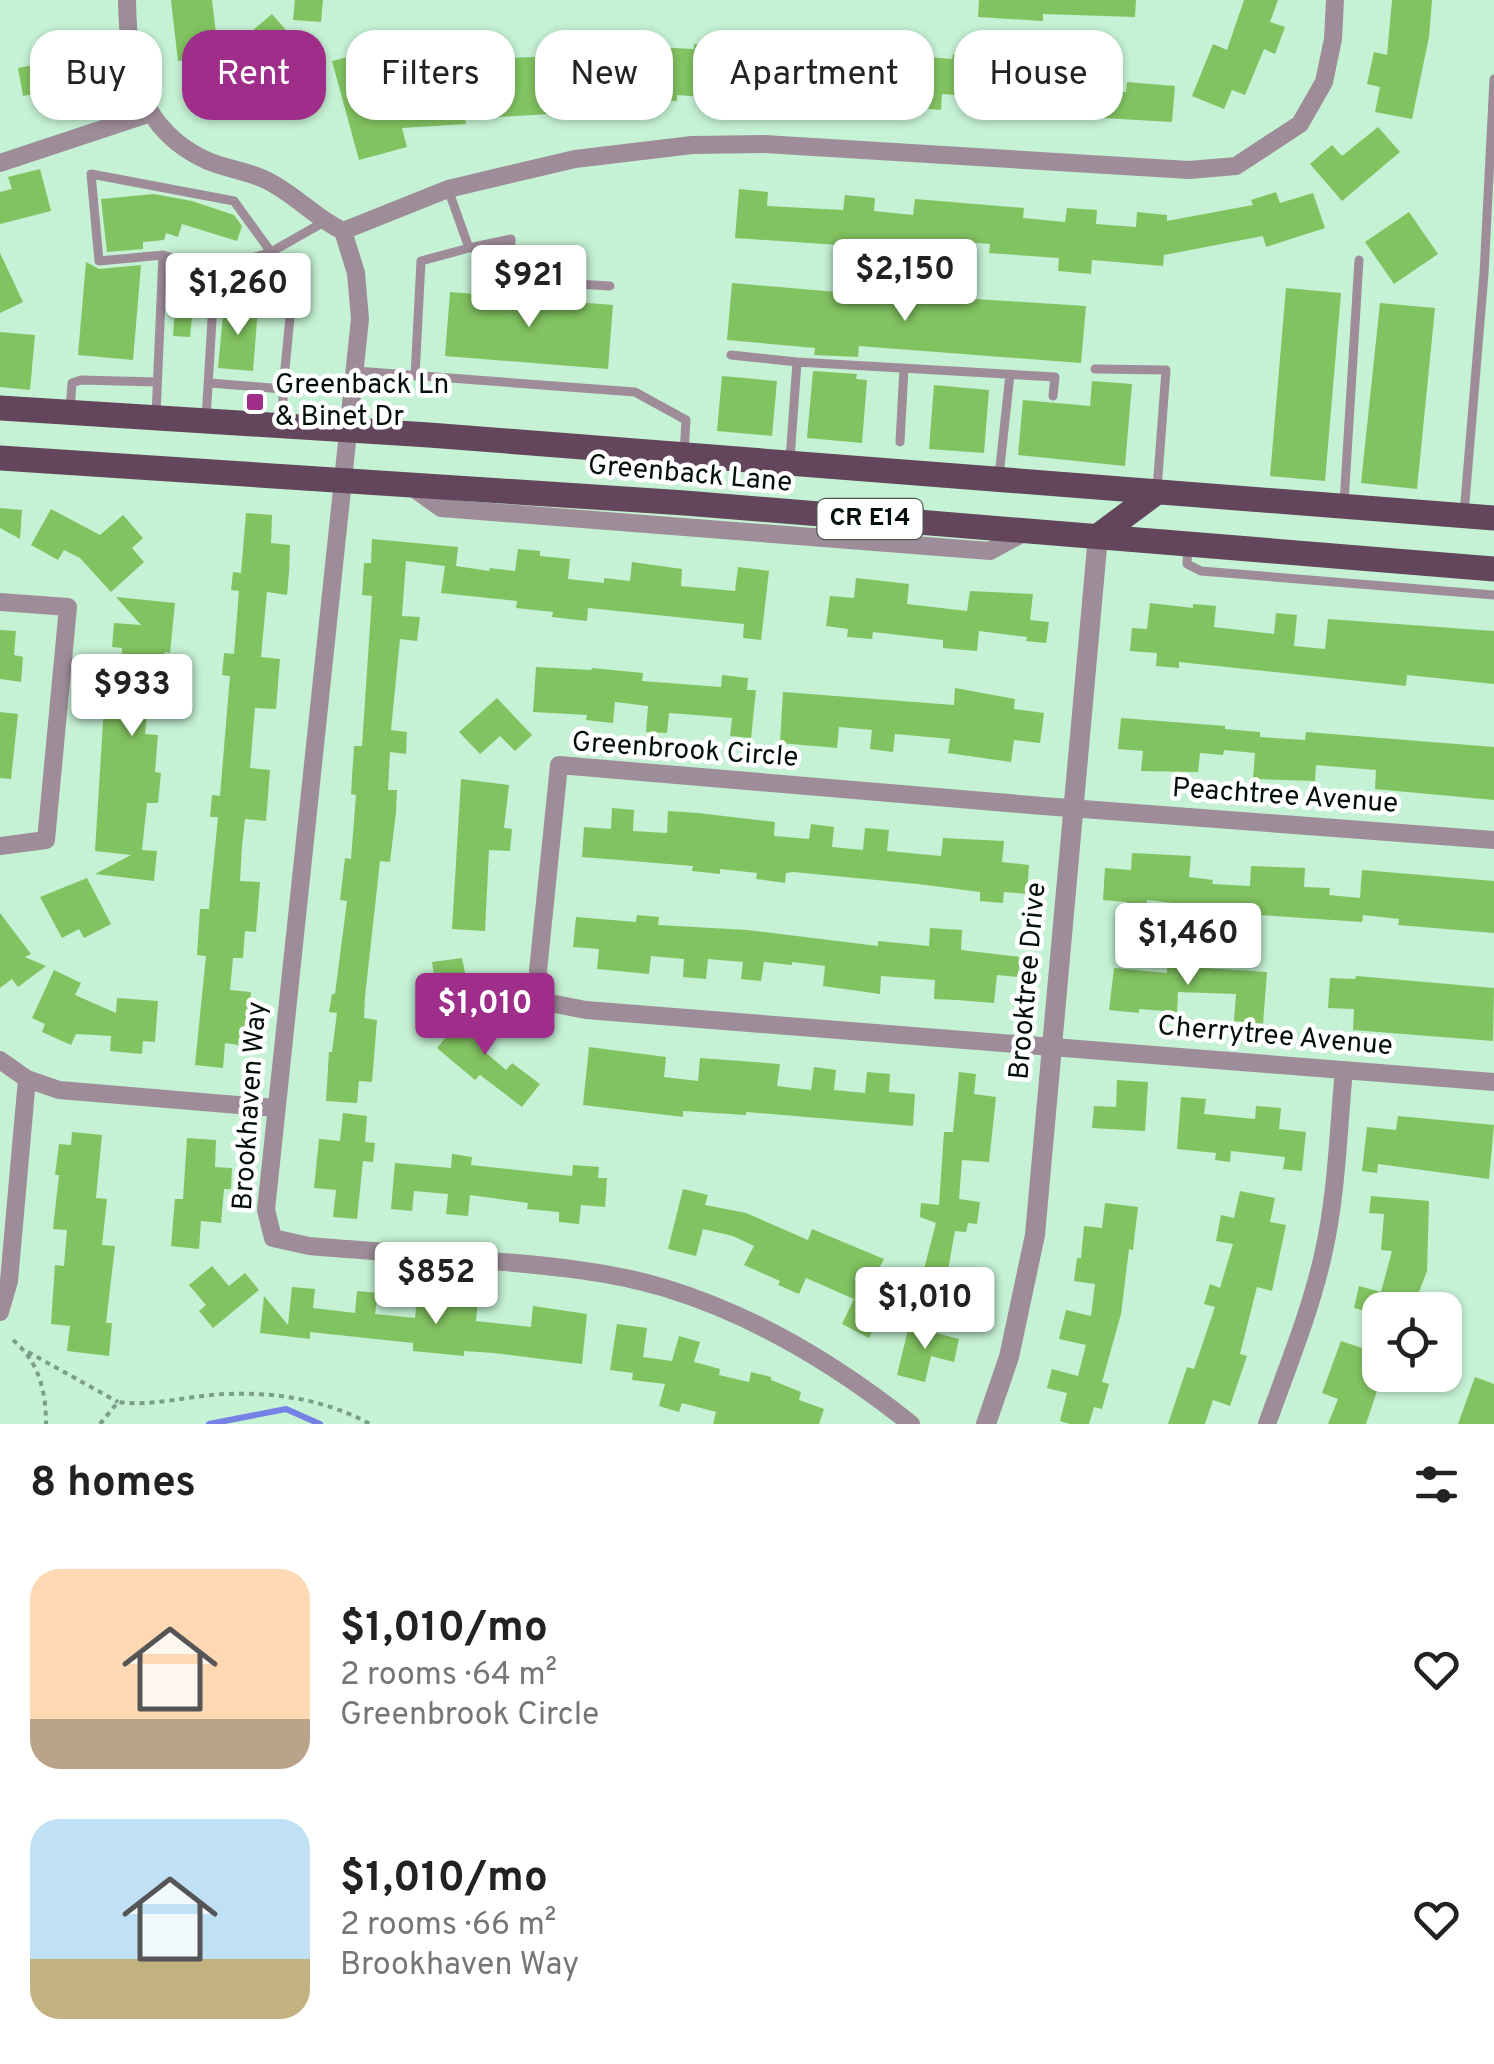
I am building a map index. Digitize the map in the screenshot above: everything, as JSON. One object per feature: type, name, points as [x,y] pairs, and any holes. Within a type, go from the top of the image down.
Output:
[{"type":"main road","name":"Greenback Lane","points":[[0,408],[684,454],[1494,518]]},
{"type":"main road","name":"Greenback Lane","points":[[0,458],[1098,536],[1494,569]]},
{"type":"main road","points":[[1098,536],[1157,492]]},
{"type":"street","points":[[128,0],[128,30]]},
{"type":"street","points":[[157,120],[192,152],[218,165],[264,179],[343,231],[448,189],[575,159],[692,145],[764,144],[1189,170],[1236,166],[1300,124],[1324,82],[1336,0]]},
{"type":"street","points":[[0,163],[130,120]]},
{"type":"street","name":"Brookhaven Way","points":[[343,231],[356,273],[360,319],[275,1108],[266,1210],[272,1238],[309,1246],[577,1269],[663,1287],[708,1302],[806,1348],[864,1386],[911,1424]]},
{"type":"street","name":"Brooktree Drive","points":[[986,1424],[1009,1356],[1035,1235],[1098,536]]},
{"type":"street","points":[[0,602],[68,608],[46,840],[0,846]]},
{"type":"street","name":"Greenbrook Circle","points":[[1051,1046],[586,1010],[540,1001],[538,971],[559,765],[1072,808]]},
{"type":"street","name":"Peachtree Avenue","points":[[1072,808],[1494,840]]},
{"type":"street","name":"Cherrytree Avenue","points":[[1051,1046],[1494,1082]]},
{"type":"street","points":[[0,1060],[27,1079],[74,1092],[275,1108]]},
{"type":"street","points":[[1266,1424],[1311,1300],[1323,1254],[1332,1210],[1344,1070]]},
{"type":"street","points":[[0,1312],[10,1280],[27,1079]]},
{"type":"lane","points":[[1464,516],[1482,300],[1494,79]]},
{"type":"lane","points":[[284,428],[283,389],[294,276],[271,252],[234,201],[92,174],[99,261],[164,254],[215,270],[271,252],[324,222]]},
{"type":"lane","points":[[448,189],[469,248]]},
{"type":"lane","points":[[415,376],[421,261],[512,239],[509,280],[610,286]]},
{"type":"lane","points":[[156,418],[164,254]]},
{"type":"lane","points":[[1344,506],[1359,260]]},
{"type":"lane","points":[[206,422],[215,270]]},
{"type":"lane","points":[[1482,300],[1494,300]]},
{"type":"lane","points":[[731,356],[1054,377],[1053,396]]},
{"type":"lane","points":[[790,462],[797,362]]},
{"type":"lane","points":[[900,442],[904,368]]},
{"type":"lane","points":[[1095,369],[1166,370],[1157,492]]},
{"type":"lane","points":[[356,372],[635,392],[686,420],[684,454]]},
{"type":"lane","points":[[999,479],[1010,374]]},
{"type":"lane","points":[[70,413],[72,384],[82,380],[157,382]]},
{"type":"lane","points":[[210,383],[283,389]]},
{"type":"lane","points":[[1188,544],[1186,564],[1201,572],[1494,595]]},
{"type":"path","points":[[13,1340],[118,1402],[138,1404],[228,1394],[301,1398],[340,1408],[370,1424]]},
{"type":"path","points":[[28,1352],[44,1385],[46,1424]]},
{"type":"path","points":[[100,1424],[118,1402]]},
{"type":"building","points":[[171,0],[212,0],[216,30],[182,30],[182,61],[178,61]]},
{"type":"building","points":[[295,0],[323,0],[321,22],[293,20]]},
{"type":"building","points":[[979,0],[1136,0],[1135,17],[1043,14],[1043,21],[978,17]]},
{"type":"building","points":[[1244,0],[1278,0],[1270,22],[1285,27],[1275,54],[1264,49],[1245,95],[1232,90],[1224,109],[1192,96],[1213,44],[1227,50]]},
{"type":"building","points":[[1392,0],[1432,0],[1429,37],[1412,119],[1375,112],[1380,87],[1367,84],[1374,52],[1387,55]]},
{"type":"building","points":[[272,14],[286,30],[253,30]]},
{"type":"building","points":[[673,48],[693,49],[693,96],[677,95],[677,101],[673,101]]},
{"type":"building","points":[[954,54],[954,95],[942,94],[941,110],[934,109],[934,57],[952,59]]},
{"type":"building","points":[[346,57],[346,112],[332,61]]},
{"type":"building","points":[[535,57],[535,115],[515,116],[515,58]]},
{"type":"building","points":[[30,66],[30,95],[23,96],[18,68]]},
{"type":"building","points":[[1127,82],[1175,86],[1172,122],[1123,119]]},
{"type":"building","points":[[348,120],[465,120],[466,124],[402,128],[407,147],[359,160]]},
{"type":"building","points":[[1378,127],[1400,152],[1342,201],[1310,164],[1332,145],[1342,156]]},
{"type":"building","points":[[40,169],[51,211],[0,224],[0,192],[12,189],[8,177]]},
{"type":"building","points":[[739,189],[768,192],[767,206],[843,210],[845,195],[875,198],[874,211],[913,215],[915,199],[1024,208],[1023,218],[1065,222],[1067,208],[1097,210],[1096,224],[1136,227],[1137,212],[1167,215],[1167,221],[1253,205],[1251,200],[1276,192],[1280,203],[1313,193],[1325,228],[1266,247],[1263,236],[1164,255],[1163,266],[1092,260],[1091,274],[1058,271],[1059,258],[989,253],[990,244],[941,240],[940,252],[735,238]]},
{"type":"building","points":[[154,194],[234,215],[242,226],[237,241],[182,224],[178,237],[166,233],[164,240],[143,242],[143,249],[107,252],[101,199]]},
{"type":"building","points":[[1409,212],[1438,254],[1394,284],[1365,242]]},
{"type":"building","points":[[0,253],[23,302],[0,313]]},
{"type":"building","points":[[86,262],[99,269],[141,265],[133,360],[78,355]]},
{"type":"building","points":[[732,283],[883,296],[1086,306],[1081,363],[859,346],[858,357],[814,355],[815,348],[727,340]]},
{"type":"building","points":[[1286,288],[1341,293],[1325,481],[1270,476]]},
{"type":"building","points":[[450,292],[613,305],[608,369],[445,356]]},
{"type":"building","points":[[176,295],[194,297],[190,337],[173,336]]},
{"type":"building","points":[[1380,303],[1435,308],[1417,489],[1361,483]]},
{"type":"building","points":[[224,305],[258,308],[253,371],[218,368]]},
{"type":"building","points":[[0,332],[35,335],[30,390],[0,387]]},
{"type":"building","points":[[813,371],[857,374],[856,379],[867,380],[862,443],[807,438]]},
{"type":"building","points":[[722,376],[777,381],[772,436],[717,431]]},
{"type":"building","points":[[1092,381],[1132,384],[1125,466],[1018,455],[1023,400],[1090,406]]},
{"type":"building","points":[[934,385],[989,390],[984,453],[929,449]]},
{"type":"building","points":[[0,508],[22,510],[20,539],[0,528]]},
{"type":"building","points":[[51,509],[100,535],[123,515],[143,538],[132,548],[144,562],[111,592],[80,558],[64,550],[58,560],[31,545]]},
{"type":"building","points":[[246,513],[272,515],[271,543],[290,545],[289,573],[287,595],[267,592],[261,657],[280,659],[276,709],[255,708],[250,768],[270,770],[266,821],[245,819],[242,846],[240,881],[260,882],[256,932],[245,931],[243,958],[233,958],[230,990],[251,992],[246,1046],[225,1043],[223,1068],[195,1065],[206,956],[197,955],[200,909],[209,909],[218,817],[210,817],[212,795],[220,796],[230,676],[222,675],[224,653],[234,654],[239,591],[231,590],[233,572],[241,573]]},
{"type":"building","points":[[372,539],[458,547],[456,566],[489,571],[515,571],[518,549],[540,551],[540,556],[570,559],[568,579],[604,583],[604,578],[630,581],[632,562],[682,569],[681,586],[735,591],[738,567],[769,571],[761,640],[743,638],[744,624],[588,608],[587,621],[516,608],[517,601],[441,593],[445,566],[406,561],[402,616],[420,617],[417,641],[400,639],[391,730],[407,732],[406,754],[390,752],[388,790],[397,790],[396,812],[390,862],[380,861],[365,997],[364,1018],[377,1020],[372,1082],[359,1081],[357,1103],[326,1101],[329,1052],[337,1013],[329,1012],[335,994],[347,901],[340,900],[345,858],[351,859],[354,821],[354,746],[362,746],[372,596],[362,595],[364,563],[371,563]]},
{"type":"building","points":[[856,578],[909,584],[907,604],[967,611],[970,591],[1033,594],[1030,620],[1049,622],[1046,643],[979,631],[977,651],[943,648],[943,640],[873,632],[872,639],[847,637],[848,629],[826,626],[830,596],[854,598]]},
{"type":"building","points":[[116,597],[175,603],[162,692],[149,691],[145,734],[158,735],[155,772],[161,773],[158,803],[147,803],[142,850],[157,851],[154,881],[95,874],[131,855],[95,851],[102,682],[120,684],[122,648],[112,647],[114,623],[141,625]]},
{"type":"building","points":[[1150,603],[1193,608],[1193,604],[1216,606],[1214,627],[1274,634],[1276,613],[1297,615],[1294,646],[1325,649],[1328,619],[1494,631],[1494,684],[1407,675],[1406,686],[1179,662],[1179,668],[1156,666],[1157,653],[1130,651],[1132,628],[1147,629]]},
{"type":"building","points":[[0,630],[16,631],[14,655],[23,657],[21,682],[0,679]]},
{"type":"building","points":[[536,667],[643,673],[642,681],[721,687],[722,675],[748,678],[747,690],[756,690],[751,738],[730,736],[732,718],[669,713],[667,733],[646,732],[648,706],[615,702],[613,723],[586,720],[587,715],[533,712]]},
{"type":"building","points":[[955,688],[1015,699],[1014,709],[1044,713],[1040,743],[1014,740],[1011,762],[948,753],[950,739],[895,734],[893,752],[870,749],[872,730],[839,727],[837,748],[780,743],[783,692],[954,705]]},
{"type":"building","points":[[497,698],[532,735],[515,751],[500,736],[480,754],[459,732]]},
{"type":"building","points":[[0,712],[18,714],[11,779],[0,778]]},
{"type":"building","points":[[1121,718],[1225,726],[1260,732],[1260,737],[1305,740],[1306,732],[1494,747],[1494,800],[1375,789],[1376,770],[1316,765],[1315,781],[1253,779],[1255,753],[1224,750],[1223,755],[1200,753],[1198,772],[1141,771],[1143,751],[1118,749]]},
{"type":"building","points":[[461,779],[509,785],[504,828],[512,829],[510,851],[489,850],[485,931],[452,929]]},
{"type":"building","points":[[612,808],[634,810],[633,831],[667,833],[668,811],[775,822],[774,836],[809,839],[811,824],[834,827],[832,847],[863,850],[865,828],[889,830],[887,851],[941,856],[943,838],[1004,841],[1002,862],[1029,865],[1027,894],[1004,892],[1003,903],[980,901],[980,892],[918,884],[793,872],[786,873],[785,883],[756,879],[757,873],[720,869],[720,874],[692,871],[693,866],[582,857],[584,827],[611,829]]},
{"type":"building","points":[[1132,853],[1191,856],[1189,877],[1213,880],[1212,884],[1250,886],[1251,866],[1305,868],[1304,887],[1330,888],[1329,895],[1360,898],[1362,870],[1494,881],[1494,933],[1398,925],[1399,919],[1363,915],[1362,922],[1260,915],[1259,923],[1226,921],[1227,909],[1147,900],[1146,915],[1126,913],[1127,902],[1103,900],[1105,868],[1131,870]]},
{"type":"building","points":[[87,878],[111,924],[84,938],[79,929],[62,938],[40,897]]},
{"type":"building","points":[[0,913],[31,954],[25,957],[46,966],[18,987],[12,979],[0,988]]},
{"type":"building","points":[[637,915],[659,917],[658,925],[747,930],[878,946],[878,941],[929,946],[930,928],[962,930],[961,950],[1020,957],[1018,977],[997,975],[994,1003],[934,999],[935,980],[881,976],[880,994],[823,986],[825,966],[764,962],[761,981],[741,979],[743,962],[708,959],[706,979],[683,977],[684,959],[651,956],[649,974],[597,969],[599,949],[573,947],[576,917],[636,922]]},
{"type":"building","points":[[1168,952],[1194,954],[1194,966],[1267,972],[1263,1024],[1234,1021],[1236,994],[1178,992],[1177,1012],[1109,1010],[1114,968],[1167,973]]},
{"type":"building","points":[[462,958],[466,978],[487,975],[491,996],[433,1005],[432,962]]},
{"type":"building","points":[[54,970],[81,983],[75,995],[116,1013],[117,998],[158,1001],[155,1042],[143,1041],[142,1054],[110,1051],[111,1036],[76,1034],[71,1045],[42,1032],[45,1024],[32,1018]]},
{"type":"building","points":[[1356,976],[1494,988],[1493,1041],[1353,1030],[1354,1009],[1328,1008],[1330,978]]},
{"type":"building","points":[[473,1005],[496,1024],[478,1046],[506,1070],[512,1063],[540,1084],[522,1107],[480,1075],[475,1080],[437,1048]]},
{"type":"building","points":[[589,1047],[666,1057],[664,1077],[698,1081],[700,1058],[780,1064],[777,1086],[811,1090],[814,1067],[836,1070],[834,1090],[865,1093],[867,1072],[890,1074],[889,1092],[915,1094],[913,1126],[746,1112],[683,1111],[683,1117],[583,1105]]},
{"type":"building","points":[[959,1072],[976,1074],[974,1094],[996,1097],[989,1162],[962,1160],[959,1199],[980,1202],[977,1224],[968,1223],[966,1232],[955,1231],[942,1303],[917,1296],[936,1223],[920,1217],[921,1203],[939,1205],[944,1132],[953,1132]]},
{"type":"building","points":[[1117,1080],[1148,1082],[1145,1131],[1092,1128],[1094,1106],[1116,1107]]},
{"type":"building","points":[[1181,1097],[1206,1099],[1204,1114],[1255,1119],[1256,1106],[1281,1108],[1279,1129],[1306,1132],[1302,1171],[1283,1169],[1285,1157],[1231,1151],[1230,1162],[1215,1160],[1216,1153],[1177,1149]]},
{"type":"building","points":[[343,1113],[367,1116],[365,1142],[375,1143],[373,1162],[363,1161],[357,1219],[333,1217],[336,1190],[314,1188],[319,1139],[340,1141]]},
{"type":"building","points":[[1398,1116],[1494,1125],[1489,1179],[1378,1164],[1377,1173],[1362,1171],[1367,1127],[1396,1130]]},
{"type":"building","points":[[72,1132],[102,1135],[96,1198],[107,1199],[102,1245],[115,1246],[106,1323],[112,1323],[109,1356],[67,1351],[70,1326],[51,1324],[55,1265],[64,1266],[67,1230],[53,1229],[59,1175],[55,1175],[59,1144],[71,1145]]},
{"type":"building","points":[[187,1138],[216,1140],[215,1167],[232,1168],[231,1189],[224,1189],[221,1223],[201,1221],[199,1249],[171,1246],[175,1199],[183,1199]]},
{"type":"building","points":[[452,1154],[472,1157],[471,1165],[572,1176],[573,1165],[599,1167],[598,1178],[607,1178],[605,1207],[581,1205],[579,1224],[559,1222],[559,1212],[527,1209],[528,1203],[470,1195],[468,1216],[446,1214],[448,1194],[414,1191],[412,1211],[391,1209],[395,1163],[451,1168]]},
{"type":"building","points":[[683,1189],[708,1195],[705,1205],[746,1213],[808,1240],[812,1229],[884,1259],[877,1272],[898,1282],[869,1338],[842,1324],[854,1299],[806,1278],[799,1294],[778,1285],[780,1281],[744,1265],[754,1246],[733,1236],[703,1229],[696,1256],[668,1249]]},
{"type":"building","points":[[1240,1191],[1275,1198],[1270,1222],[1286,1225],[1272,1291],[1257,1287],[1240,1354],[1247,1356],[1230,1406],[1213,1400],[1205,1424],[1168,1424],[1187,1367],[1194,1369],[1215,1307],[1204,1304],[1210,1284],[1220,1288],[1233,1244],[1216,1241],[1221,1215],[1234,1218]]},
{"type":"building","points":[[1371,1196],[1429,1201],[1427,1271],[1419,1292],[1381,1292],[1392,1251],[1381,1250],[1384,1214],[1369,1213]]},
{"type":"building","points":[[1105,1203],[1138,1207],[1133,1250],[1129,1249],[1121,1314],[1102,1382],[1109,1384],[1102,1409],[1094,1407],[1089,1424],[1070,1424],[1060,1421],[1067,1393],[1047,1388],[1052,1369],[1078,1376],[1086,1345],[1059,1339],[1066,1310],[1091,1316],[1095,1284],[1074,1281],[1084,1226],[1102,1228]]},
{"type":"building","points":[[212,1266],[229,1286],[245,1273],[259,1290],[213,1328],[199,1311],[206,1305],[189,1285]]},
{"type":"building","points":[[1359,1286],[1381,1292],[1362,1292],[1362,1310],[1354,1308]]},
{"type":"building","points":[[292,1287],[315,1289],[313,1308],[355,1313],[357,1291],[378,1293],[375,1314],[415,1318],[417,1297],[478,1300],[476,1321],[531,1327],[533,1306],[587,1314],[582,1364],[494,1353],[464,1351],[464,1356],[413,1351],[413,1343],[310,1332],[310,1339],[260,1333],[264,1296],[288,1325]]},
{"type":"building","points":[[617,1324],[647,1328],[643,1357],[672,1361],[679,1336],[700,1342],[694,1362],[720,1369],[719,1375],[749,1382],[751,1372],[771,1377],[801,1392],[799,1400],[824,1409],[819,1424],[713,1424],[716,1412],[682,1403],[679,1412],[659,1406],[665,1384],[632,1380],[633,1373],[610,1370]]},
{"type":"building","points":[[909,1326],[959,1339],[954,1362],[931,1356],[925,1382],[897,1375]]},
{"type":"building","points":[[1341,1341],[1362,1348],[1362,1392],[1377,1392],[1366,1424],[1328,1424],[1338,1399],[1322,1393]]},
{"type":"building","points":[[1475,1377],[1494,1384],[1494,1424],[1458,1424]]},
{"type":"waterway","points":[[209,1424],[286,1409],[320,1424]]},
{"type":"place","name":"Greenback Ln & Binet Dr","points":[[255,402]]}]
